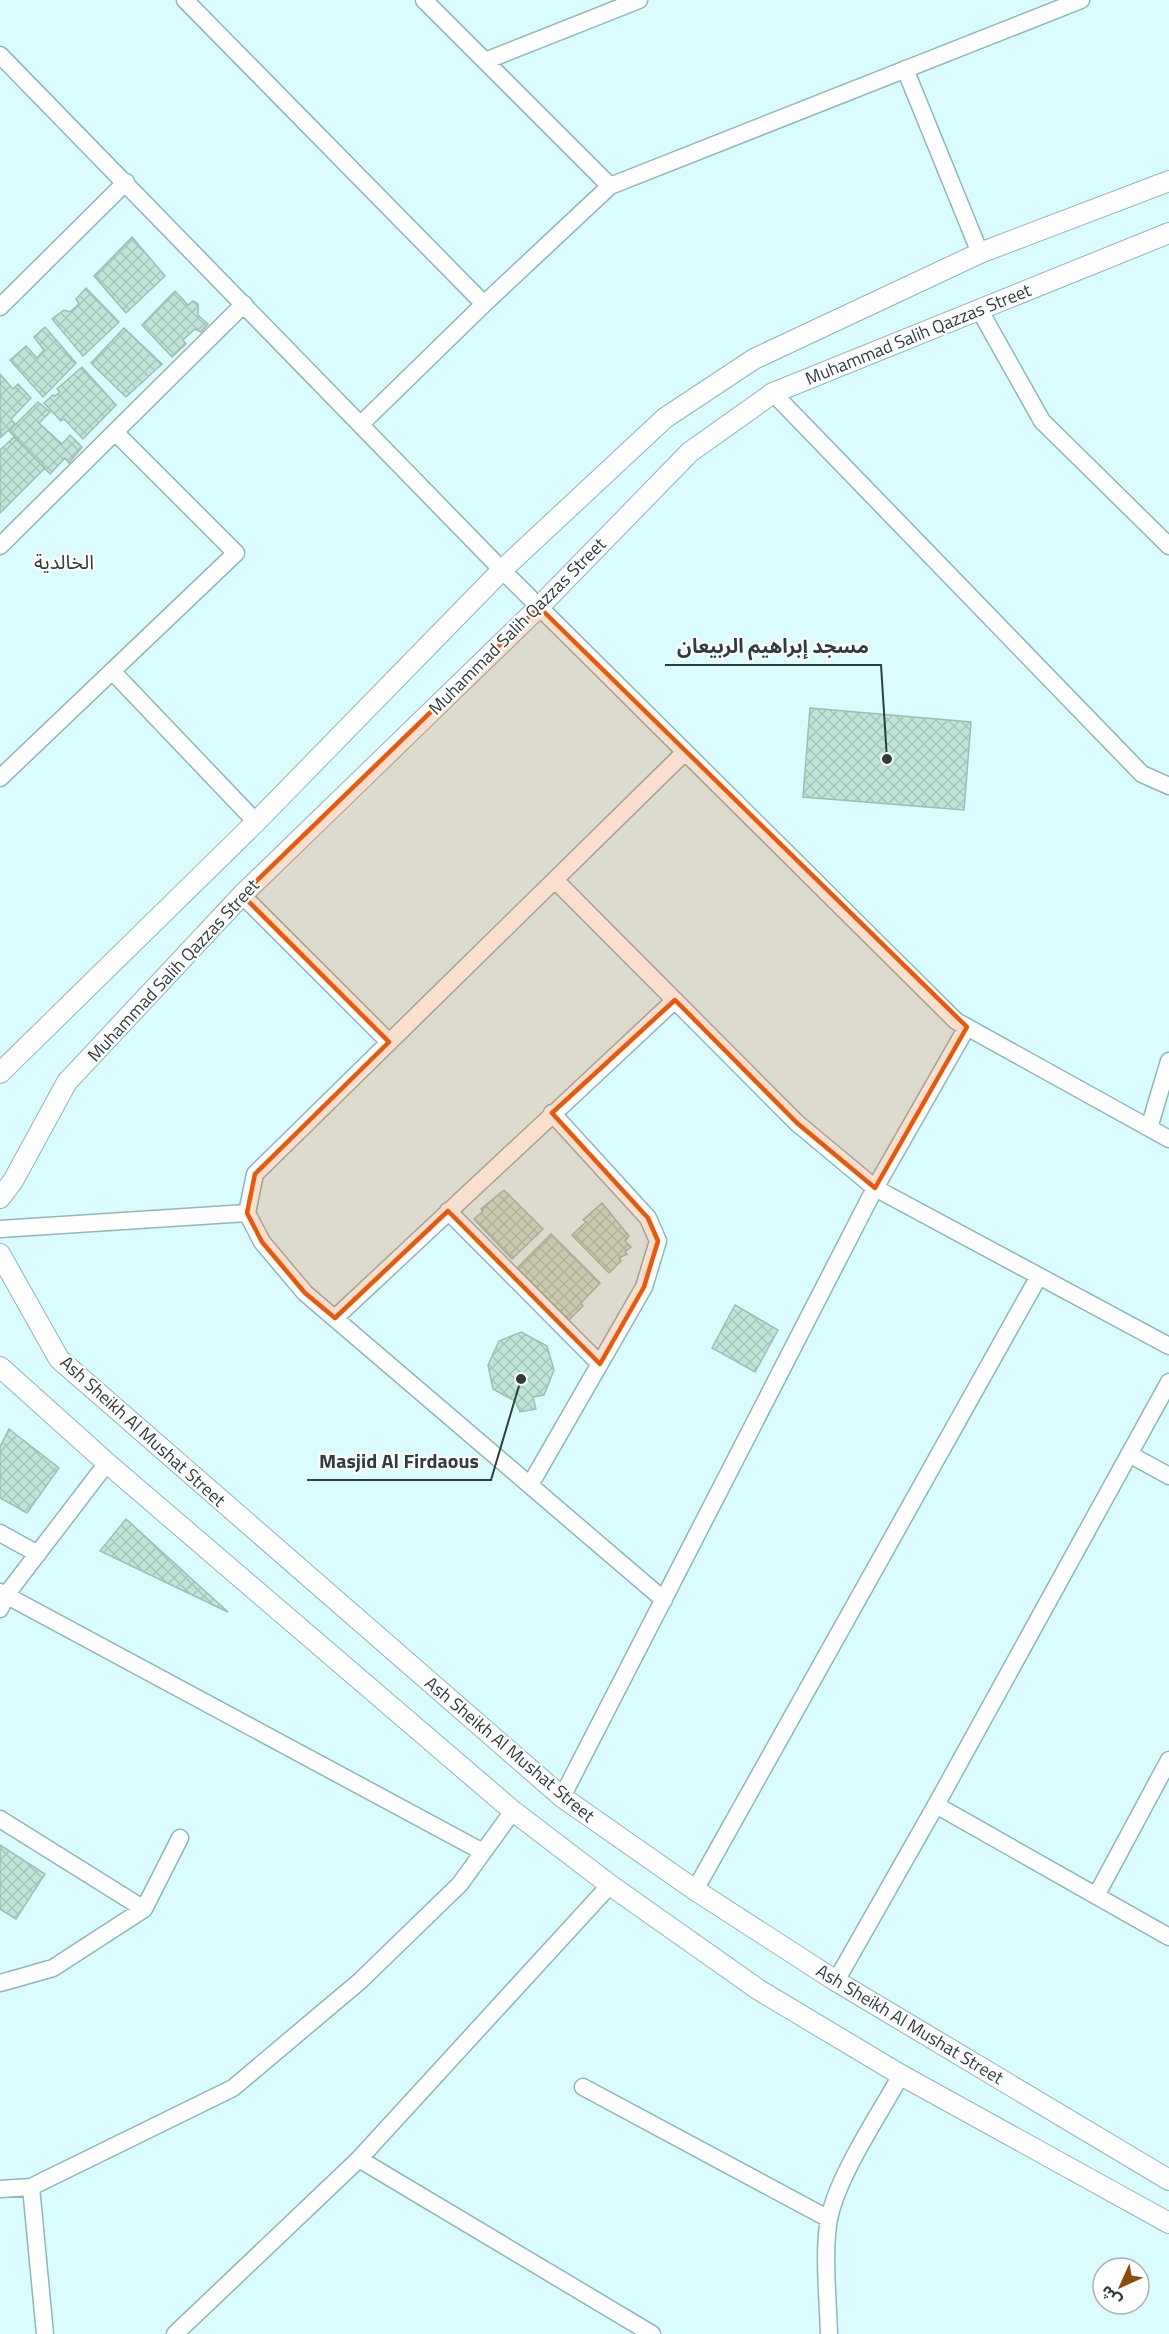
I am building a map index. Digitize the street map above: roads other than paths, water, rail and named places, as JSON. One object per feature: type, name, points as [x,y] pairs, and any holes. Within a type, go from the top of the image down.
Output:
[{"type":"street","points":[[185,0],[484,304]]},
{"type":"street","points":[[424,0],[610,186]]},
{"type":"street","points":[[485,61],[639,0]]},
{"type":"street","points":[[361,424],[610,186],[1081,0]]},
{"type":"street","points":[[0,55],[502,570],[956,1021],[1169,1139]]},
{"type":"street","points":[[905,69],[980,253]]},
{"type":"street","points":[[0,1073],[256,822],[502,570],[665,418],[754,359],[980,253],[1169,181]]},
{"type":"street","points":[[0,307],[126,182]]},
{"type":"street","name":"Muhammad Salih Qazzas Street","points":[[0,1198],[13,1181],[67,1082],[242,895],[539,607],[690,452],[773,393],[1169,233]]},
{"type":"street","points":[[0,546],[244,304]]},
{"type":"street","points":[[979,309],[1042,421],[1165,536]]},
{"type":"street","points":[[773,393],[1142,774],[1169,786]]},
{"type":"street","points":[[0,778],[236,553],[115,432]]},
{"type":"street","points":[[112,671],[256,822]]},
{"type":"street","points":[[664,1600],[306,1293],[262,1242],[247,1214],[255,1174],[685,752]]},
{"type":"street","points":[[555,880],[796,1123],[875,1188],[1169,1346]]},
{"type":"street","points":[[242,895],[389,1042]]},
{"type":"street","points":[[335,1318],[675,1000]]},
{"type":"street","points":[[562,1797],[875,1188],[967,1027]]},
{"type":"street","points":[[1149,1128],[1169,1061]]},
{"type":"street","points":[[530,1485],[644,1287],[658,1241],[648,1218],[552,1113]]},
{"type":"street","points":[[448,1211],[600,1364]]},
{"type":"street","points":[[0,1229],[247,1214]]},
{"type":"street","name":"Ash Sheikh Al Mushat Street","points":[[0,1254],[59,1359],[562,1797],[695,1890],[836,1981],[1169,2180]]},
{"type":"street","points":[[695,1890],[1039,1276]]},
{"type":"street","points":[[0,1367],[107,1463],[513,1811],[610,1885],[759,1990],[902,2075],[1169,2223]]},
{"type":"street","points":[[836,1981],[936,1805],[1169,1382]]},
{"type":"street","points":[[1129,1454],[1169,1476]]},
{"type":"street","points":[[107,1463],[2,1599],[483,1852]]},
{"type":"street","points":[[0,1533],[38,1554]]},
{"type":"street","points":[[0,1542],[20,1544]]},
{"type":"street","points":[[1096,1896],[1169,1760]]},
{"type":"street","points":[[936,1805],[1169,1937]]},
{"type":"street","points":[[0,2189],[31,2187],[233,2088],[360,1981],[460,1884],[513,1811]]},
{"type":"street","points":[[0,1819],[144,1909]]},
{"type":"street","points":[[0,1983],[53,1968],[144,1909],[180,1838]]},
{"type":"street","points":[[175,2334],[359,2159],[610,1885]]},
{"type":"street","points":[[829,2334],[827,2266],[829,2219],[843,2180],[902,2075]]},
{"type":"street","points":[[583,2087],[829,2219]]},
{"type":"street","points":[[359,2159],[652,2334]]},
{"type":"street","points":[[31,2187],[45,2334]]},
{"type":"place","name":"مسجد إبراهيم الربيعان","points":[[887,759]]},
{"type":"place","name":"Masjid Al Firdaous","points":[[521,1379]]},
{"type":"district","name":"الخالدية","points":[[64,561]]}]
